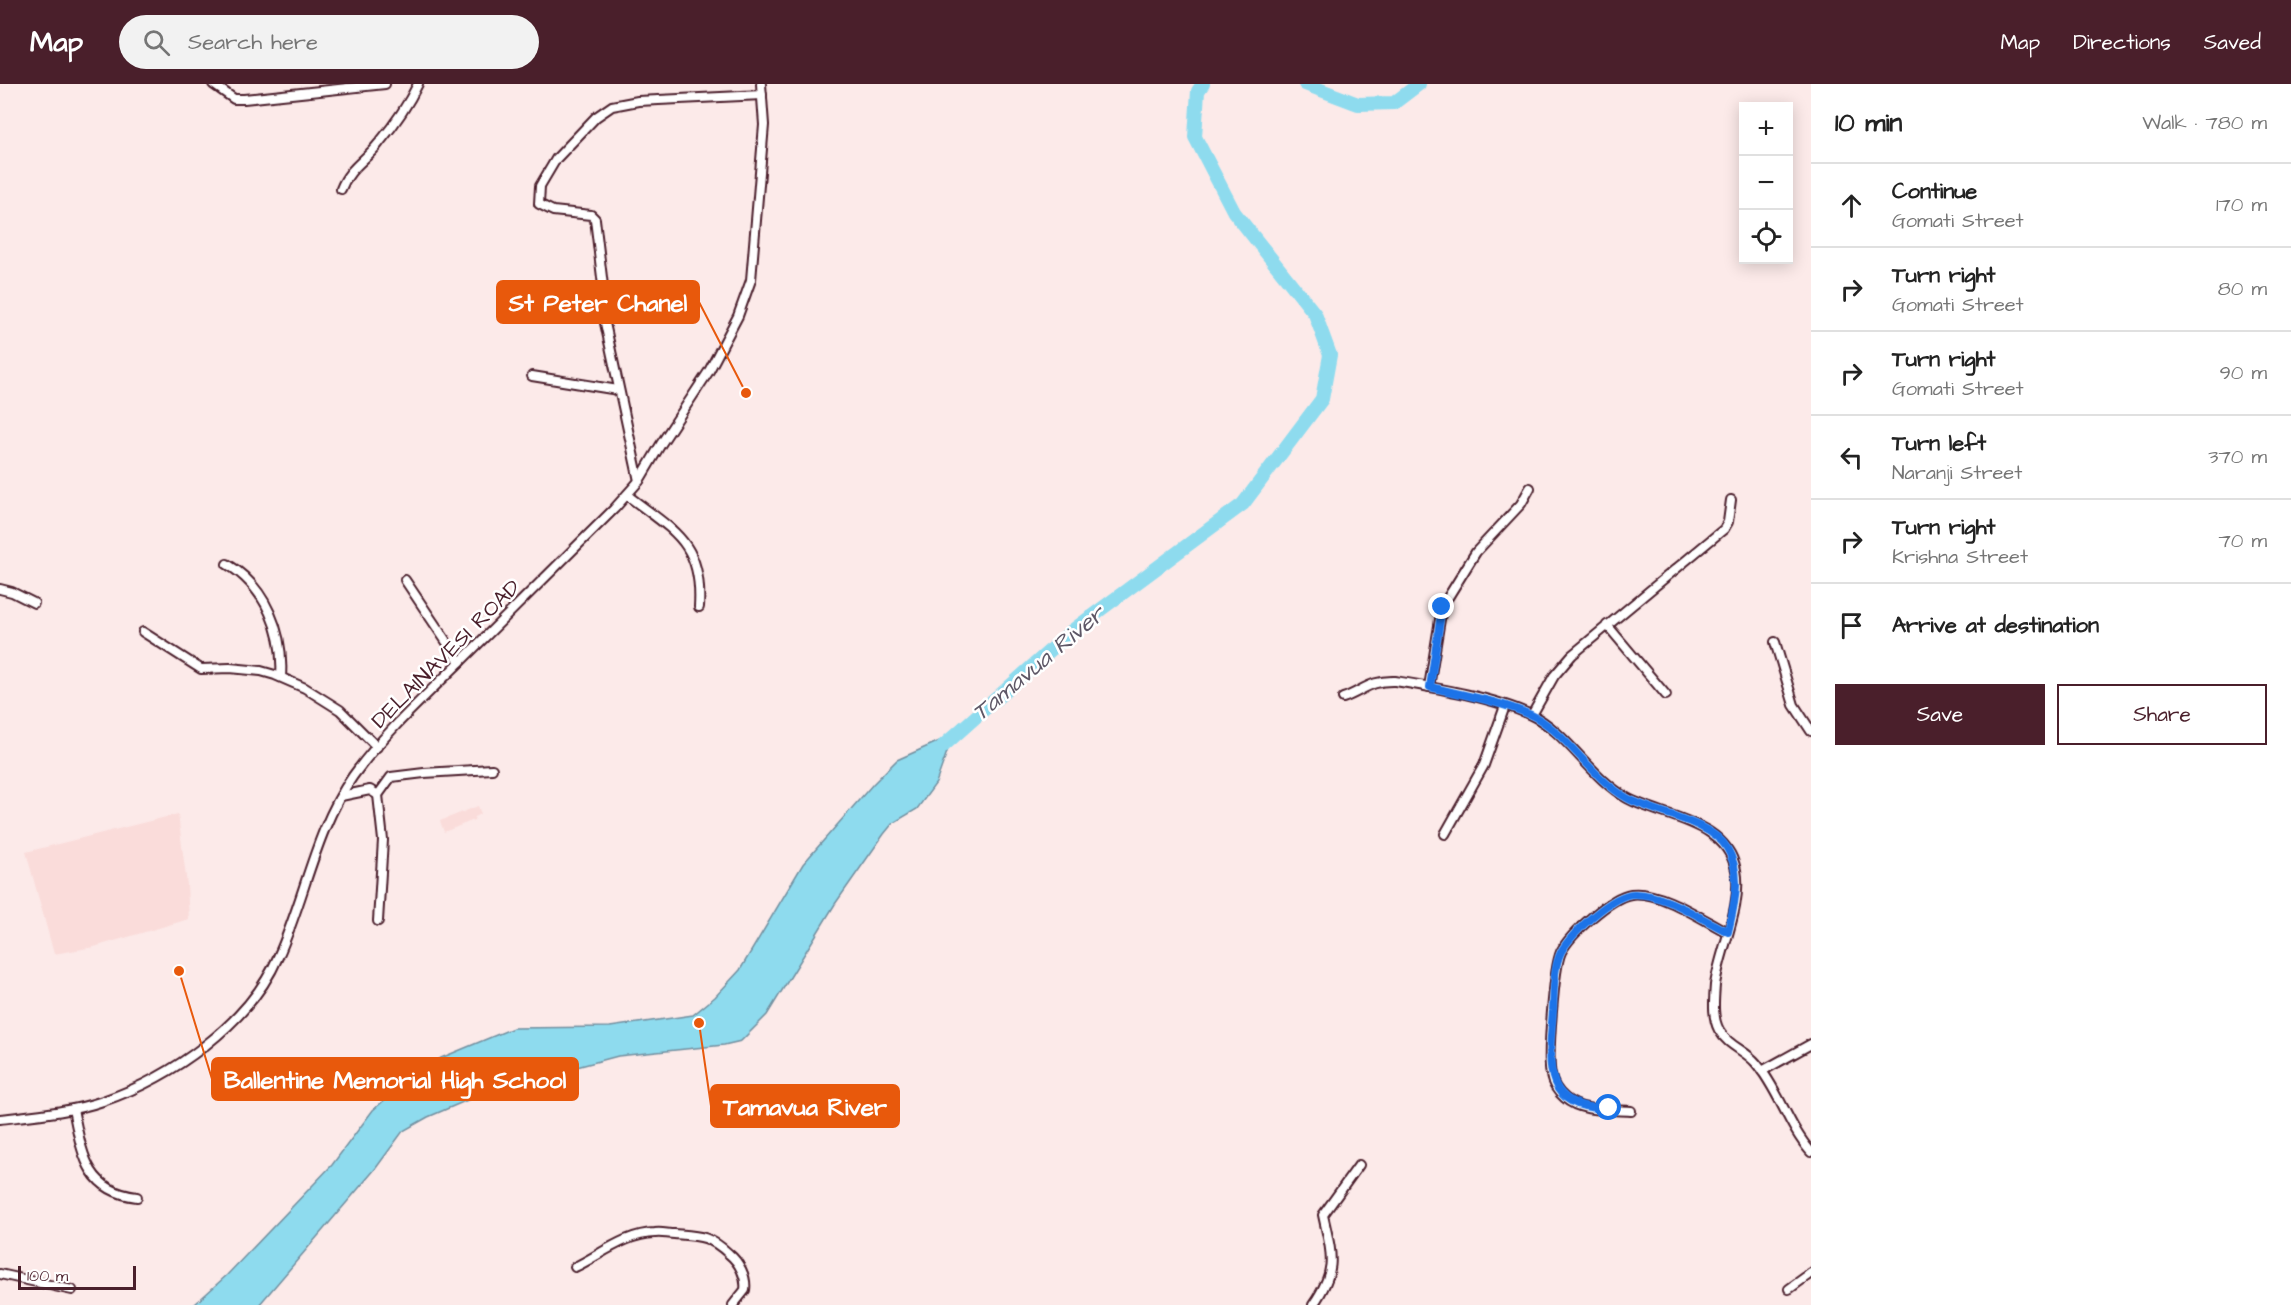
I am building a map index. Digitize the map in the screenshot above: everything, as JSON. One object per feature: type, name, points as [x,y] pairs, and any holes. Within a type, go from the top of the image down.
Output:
[{"type":"street","points":[[213,84],[234,99],[385,84]]},
{"type":"street","points":[[341,189],[353,168],[378,145],[391,128],[418,84]]},
{"type":"street","name":"DELAINAVESI ROAD","points":[[0,1119],[73,1109],[102,1102],[148,1083],[206,1043],[250,1002],[278,957],[313,857],[341,796],[377,747],[639,481],[710,371],[738,316],[751,280],[764,125],[761,84]]},
{"type":"street","points":[[639,481],[605,323],[606,311],[595,219],[591,215],[553,211],[539,204],[540,186],[556,159],[596,117],[612,106],[639,101],[762,95]]},
{"type":"street","points":[[532,376],[618,390]]},
{"type":"street","points":[[1430,687],[1442,607],[1476,552],[1521,504],[1530,488]]},
{"type":"street","points":[[627,495],[685,542],[693,556],[700,584],[699,607]]},
{"type":"street","points":[[1532,715],[1561,668],[1572,655],[1720,533],[1728,522],[1731,500]]},
{"type":"street","points":[[226,564],[246,579],[263,601],[272,618],[281,648],[281,677]]},
{"type":"street","points":[[405,580],[459,662]]},
{"type":"street","points":[[0,589],[34,603]]},
{"type":"street","points":[[1607,625],[1666,695]]},
{"type":"street","points":[[143,632],[201,669],[230,668],[261,671],[281,677],[332,704],[377,747]]},
{"type":"street","points":[[1775,642],[1794,705],[1811,732]]},
{"type":"street","points":[[1343,698],[1365,686],[1386,680],[1430,687],[1532,715],[1545,723],[1592,770],[1627,798],[1654,810],[1681,818],[1716,836],[1727,847],[1736,870],[1736,900],[1716,984],[1714,1007],[1716,1023],[1729,1043],[1745,1052],[1762,1071],[1811,1152]]},
{"type":"street","points":[[1445,834],[1484,765],[1505,706]]},
{"type":"street","points":[[378,921],[383,840],[378,795],[391,777],[492,769]]},
{"type":"street","points":[[341,796],[370,790],[378,795]]},
{"type":"street","points":[[1631,1110],[1590,1109],[1574,1104],[1559,1092],[1551,1076],[1549,1058],[1555,984],[1563,948],[1578,930],[1610,904],[1633,893],[1664,899],[1728,932]]},
{"type":"street","points":[[1762,1071],[1811,1044]]},
{"type":"street","points":[[73,1109],[81,1150],[92,1174],[114,1192],[137,1197]]},
{"type":"street","points":[[1313,1305],[1325,1288],[1332,1263],[1323,1215],[1359,1165]]},
{"type":"street","points":[[574,1267],[641,1234],[687,1233],[701,1236],[724,1249],[734,1258],[744,1276],[745,1290],[733,1305]]},
{"type":"street","points":[[1789,1289],[1811,1273]]},
{"type":"street","points":[[0,1274],[72,1290]]},
{"type":"shaded area","points":[[478,806],[481,814],[474,820],[444,832],[440,821]]},
{"type":"shaded area","points":[[178,814],[189,919],[94,947],[54,954],[26,852]]},
{"type":"water","name":"Tamavua River","points":[[953,735],[936,783],[917,809],[893,823],[884,834],[835,904],[767,1015],[741,1041],[724,1045],[618,1056],[491,1090],[428,1117],[403,1131],[376,1168],[259,1305],[194,1305],[227,1275],[332,1165],[373,1110],[410,1078],[441,1058],[513,1028],[610,1027],[693,1015],[715,997],[740,970],[803,864],[873,784],[897,760]]},
{"type":"waterway","name":"Tamavua River","points":[[942,747],[1073,630],[1243,504],[1322,399],[1330,355],[1315,314],[1234,212],[1195,137],[1198,91],[1203,84]]},
{"type":"waterway","name":"Tamavua River","points":[[1305,84],[1358,104],[1394,103],[1419,84]]},
{"type":"place","name":"St Peter Chanel","points":[[746,393]]},
{"type":"place","name":"Ballentine Memorial High School","points":[[179,971]]},
{"type":"place","name":"Tamavua River","points":[[699,1023]]},
{"type":"route","points":[[1442,607],[1430,687],[1532,715],[1545,723],[1592,770],[1627,798],[1654,810],[1681,818],[1716,836],[1727,847],[1736,870],[1736,900],[1728,932],[1664,899],[1633,893],[1610,904],[1578,930],[1563,948],[1555,984],[1549,1058],[1551,1076],[1559,1092],[1570,1102],[1590,1109],[1609,1108]]}]
